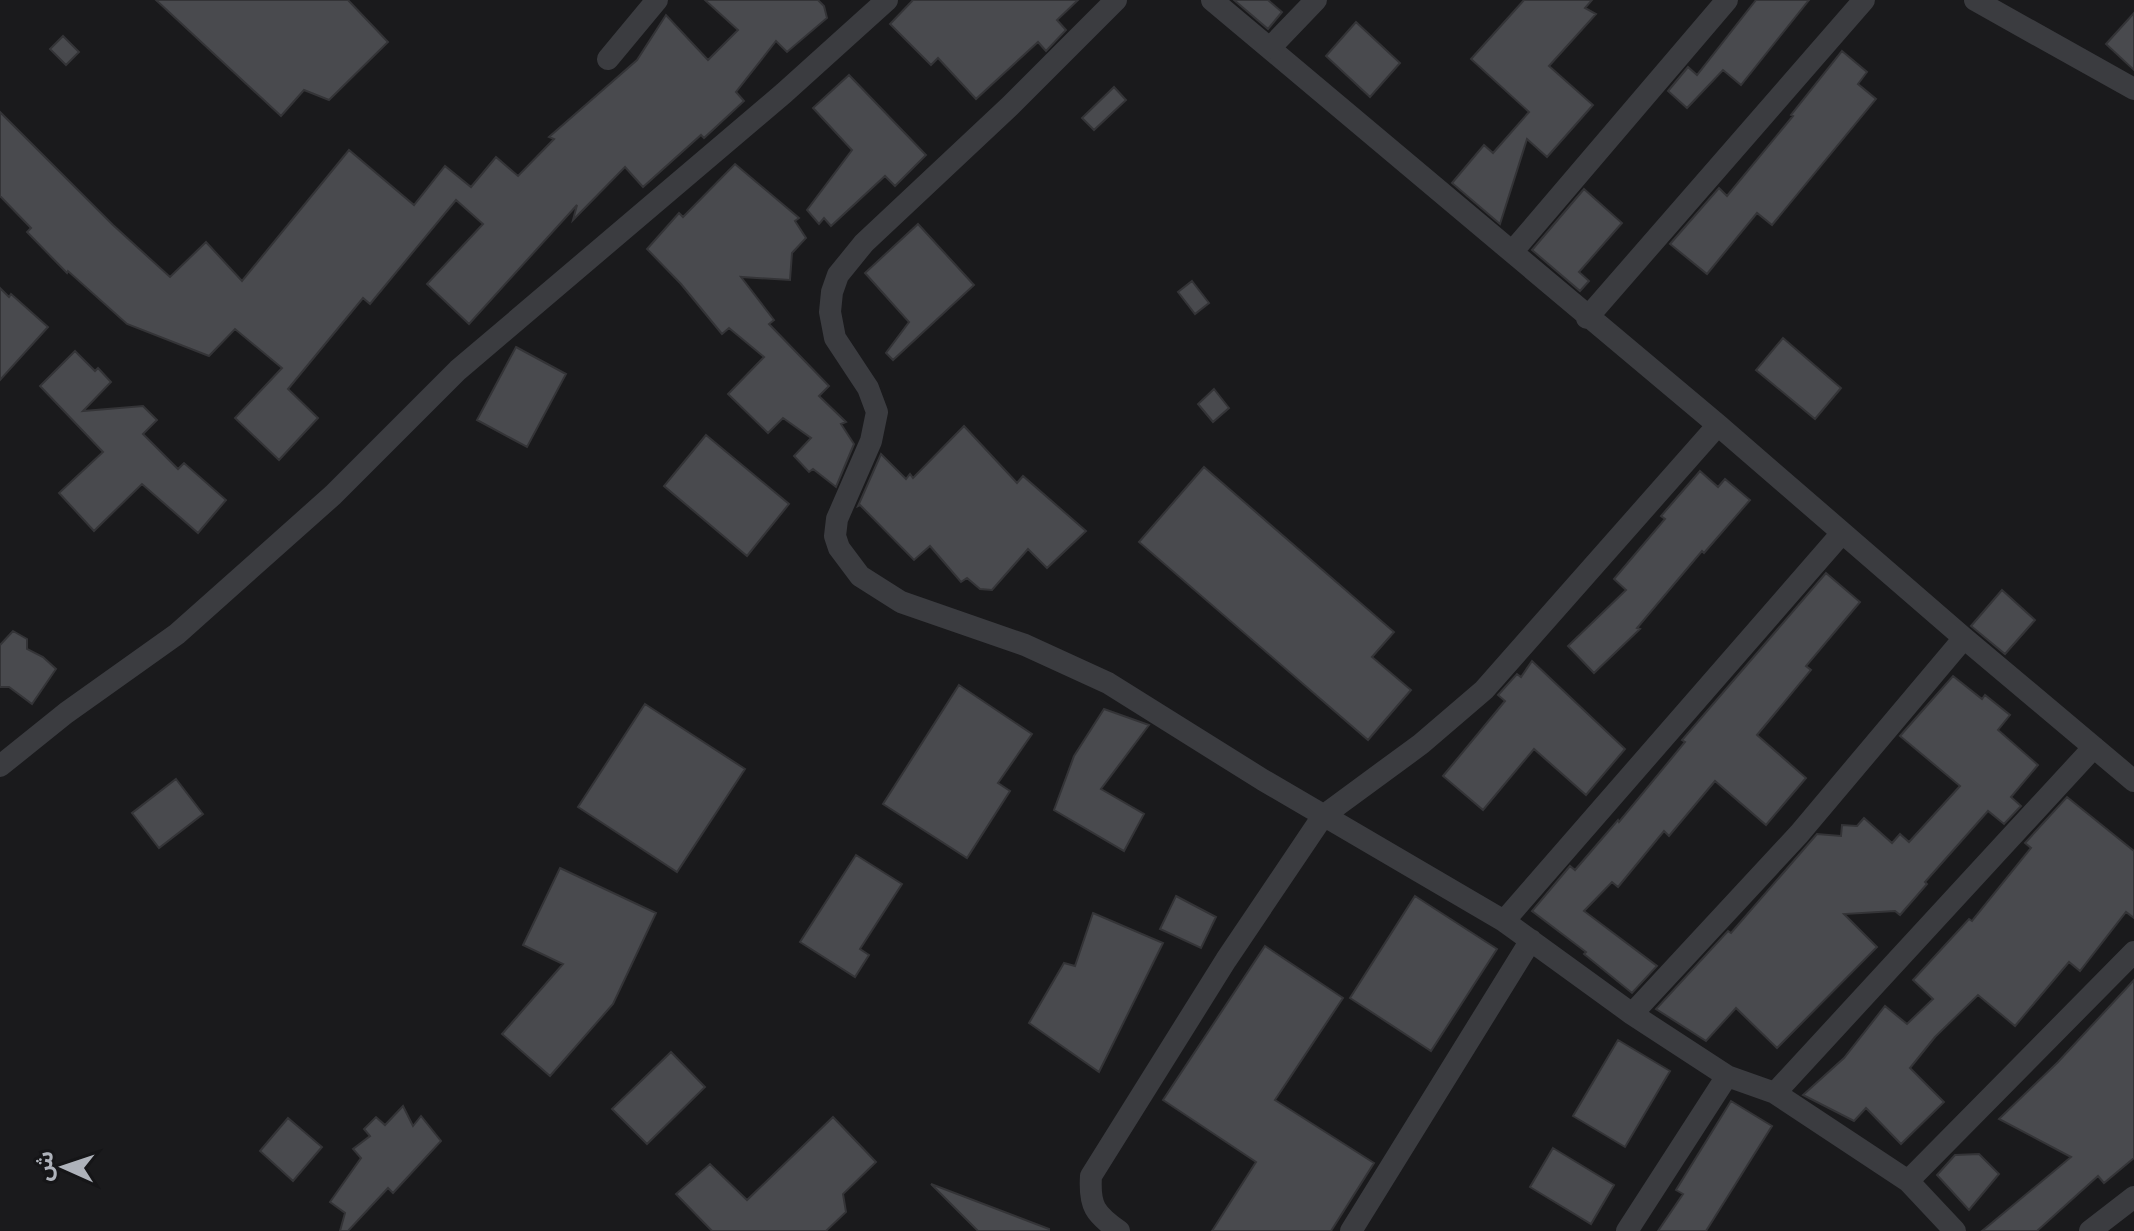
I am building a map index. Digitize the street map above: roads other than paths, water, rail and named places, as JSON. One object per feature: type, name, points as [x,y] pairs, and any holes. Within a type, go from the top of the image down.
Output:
[{"type":"street","points":[[608,59],[657,0]]},
{"type":"street","points":[[0,766],[66,713],[177,634],[333,495],[458,370],[772,103],[887,0]]},
{"type":"street","points":[[1116,0],[1010,106],[864,243],[838,275],[830,312],[835,338],[875,399],[877,412],[871,441],[837,519],[835,536],[839,548],[860,576],[901,602],[1025,645],[1108,683],[1323,816],[1504,921],[1632,1014],[1727,1076],[1775,1093],[1908,1181],[1955,1231]]},
{"type":"street","points":[[1212,0],[1718,425],[2134,781]]},
{"type":"street","points":[[1270,48],[1316,0]]},
{"type":"street","points":[[1512,252],[1727,0]]},
{"type":"street","points":[[1587,318],[1864,0]]},
{"type":"street","points":[[1975,0],[2134,89]]},
{"type":"street","points":[[1119,1231],[1099,1217],[1090,1197],[1091,1176],[1210,986],[1323,816],[1421,744],[1484,690],[1718,425]]},
{"type":"street","points":[[1504,921],[1842,533]]},
{"type":"street","points":[[1632,1014],[1799,834],[1964,638]]},
{"type":"street","points":[[1775,1093],[2094,747]]},
{"type":"street","points":[[1351,1231],[1531,940]]},
{"type":"street","points":[[1908,1181],[2134,952]]},
{"type":"street","points":[[1627,1231],[1727,1076]]},
{"type":"street","points":[[2090,1231],[2134,1197]]}]
